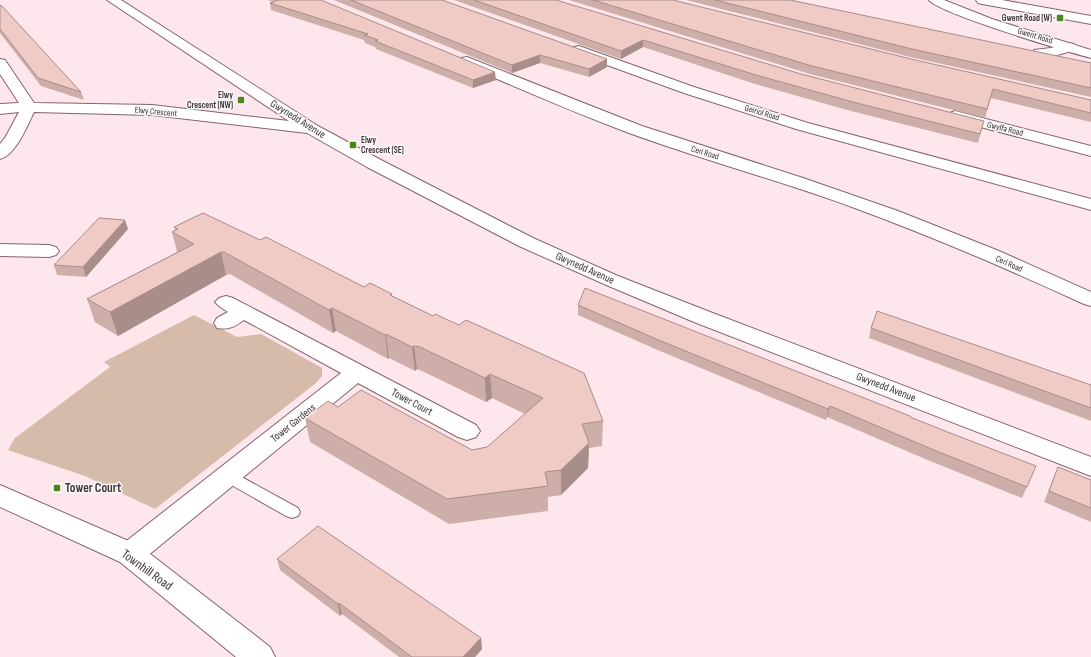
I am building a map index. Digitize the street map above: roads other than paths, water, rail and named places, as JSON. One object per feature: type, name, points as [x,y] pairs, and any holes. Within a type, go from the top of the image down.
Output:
[{"type":"street","name":"Gwynedd Avenue","points":[[113,0],[312,129],[454,206],[526,242],[611,280],[702,317],[1091,467]]},
{"type":"street","name":"Gwent Road","points":[[935,0],[988,22],[1091,54]]},
{"type":"street","points":[[982,0],[1091,20]]},
{"type":"street","name":"Geiriol Road","points":[[565,45],[689,90],[768,115],[1091,206]]},
{"type":"street","points":[[1039,53],[1052,52],[1069,47]]},
{"type":"street","points":[[1024,49],[1091,63]]},
{"type":"street","name":"Ceri Road","points":[[451,55],[609,120],[662,139],[824,191],[890,215],[1000,259],[1091,300]]},
{"type":"street","points":[[0,63],[29,107],[12,140],[0,154]]},
{"type":"street","name":"Elwy Crescent","points":[[0,109],[29,107],[152,110],[312,129]]},
{"type":"street","name":"Gwylfa Road","points":[[944,113],[1091,150]]},
{"type":"street","points":[[0,250],[49,251]]},
{"type":"street","points":[[232,312],[356,372]]},
{"type":"street","name":"Tower Court","points":[[356,372],[467,431]]},
{"type":"street","name":"Tower Gardens","points":[[130,554],[356,372]]},
{"type":"street","name":"Townhill Road","points":[[0,495],[130,554],[259,657]]},
{"type":"lane","points":[[227,475],[292,512]]},
{"type":"place","name":"Gwent Road (W)","points":[[1060,18]]},
{"type":"place","name":"Elwy Crescent (NW)","points":[[241,100]]},
{"type":"place","name":"Elwy Crescent (SE)","points":[[353,145]]},
{"type":"place","name":"Tower Court","points":[[57,488]]}]
